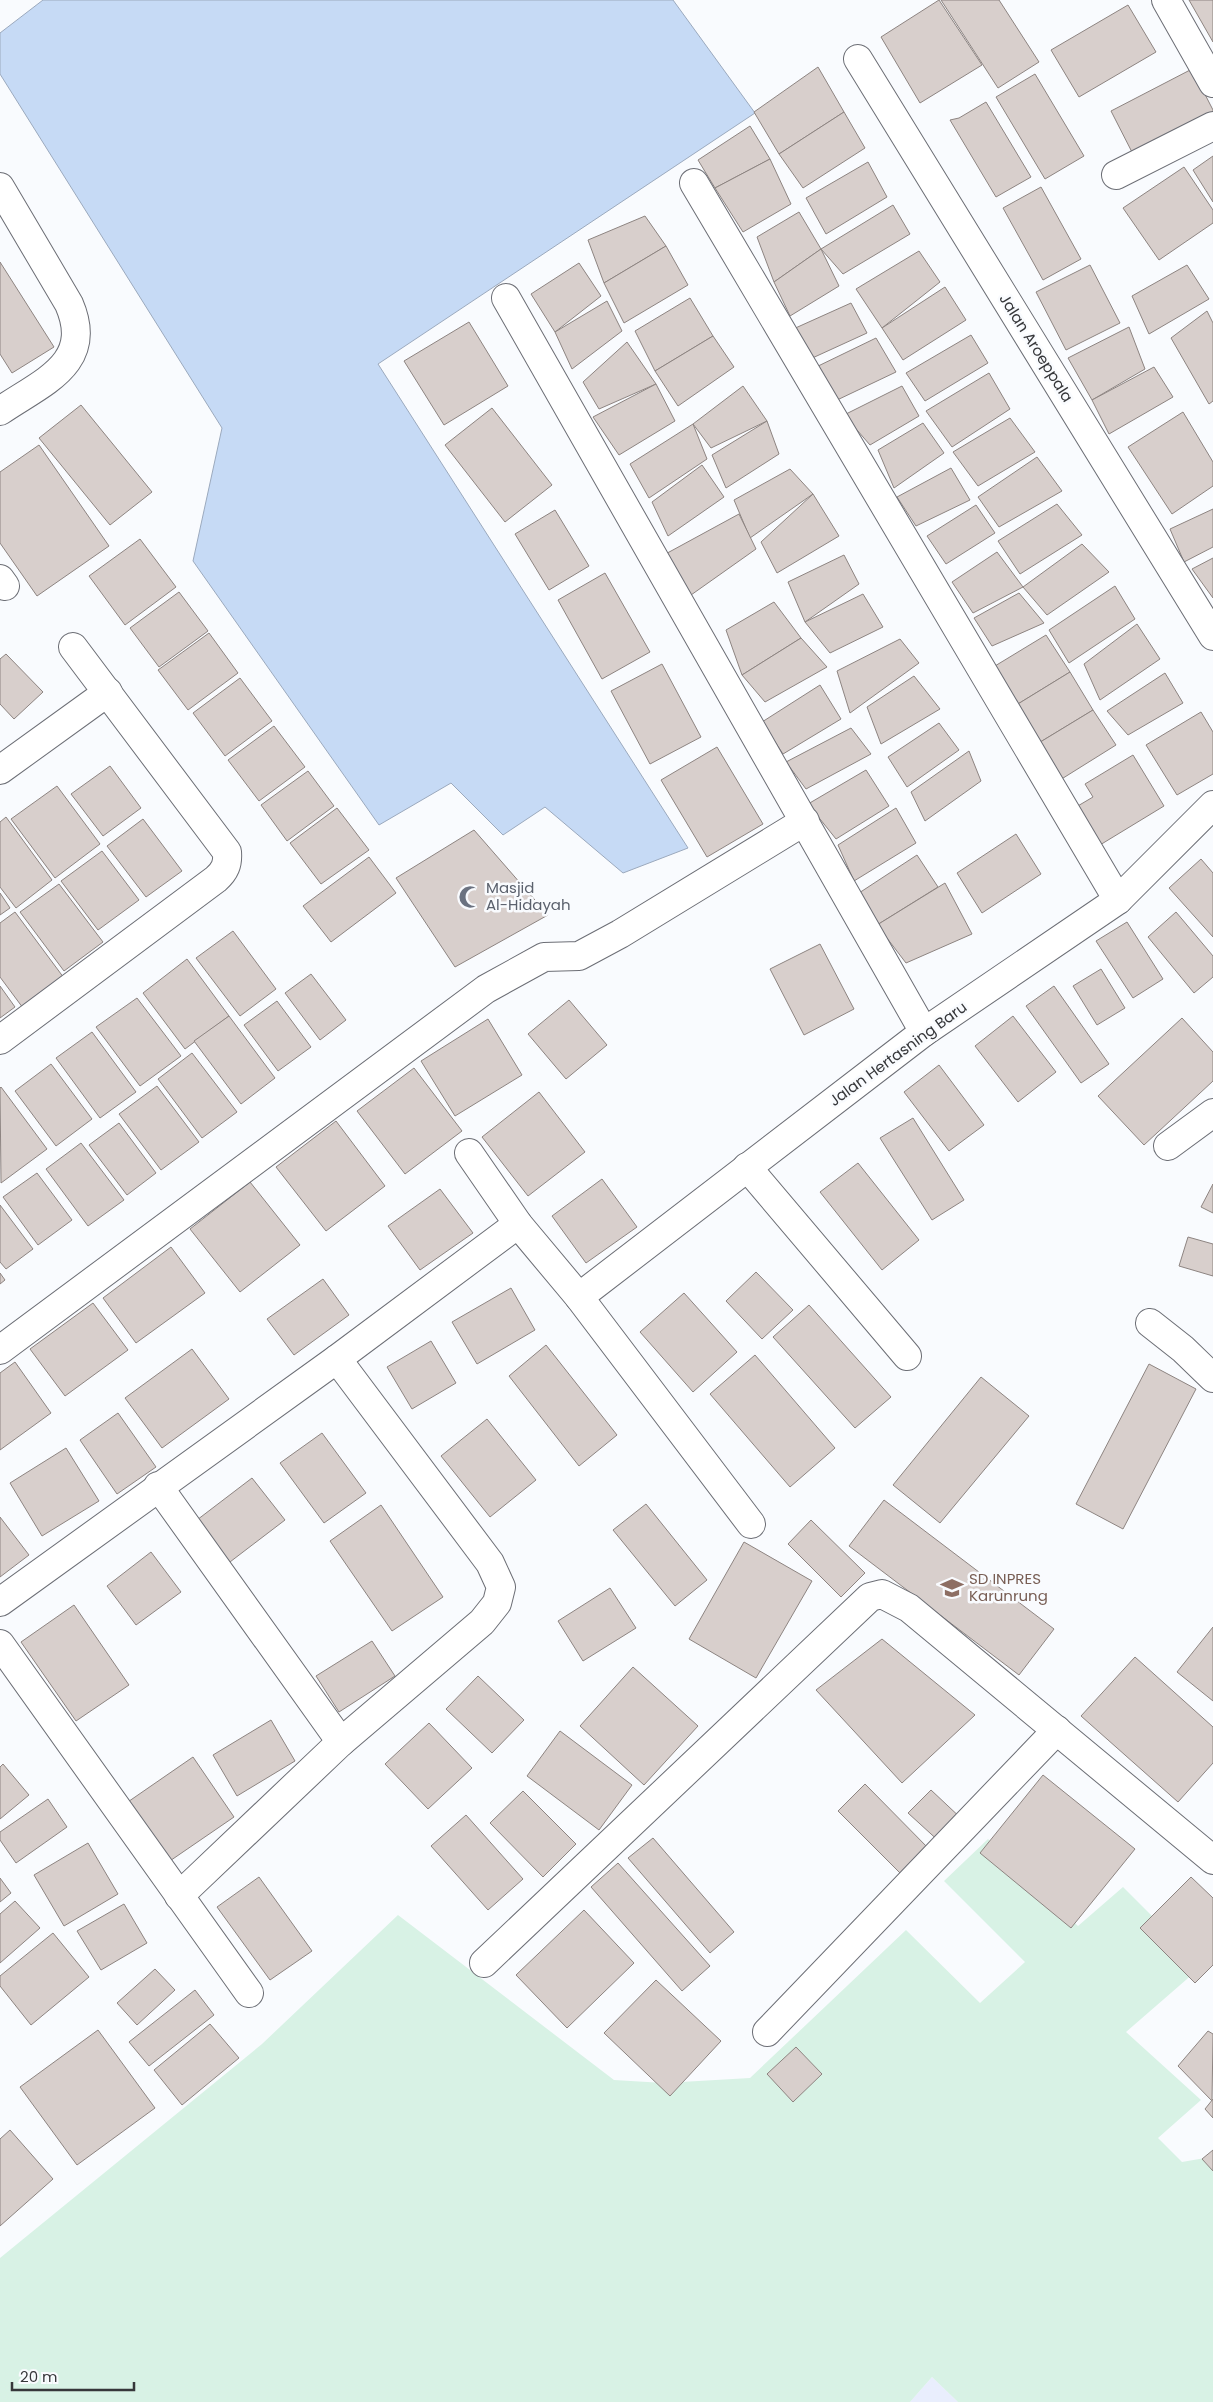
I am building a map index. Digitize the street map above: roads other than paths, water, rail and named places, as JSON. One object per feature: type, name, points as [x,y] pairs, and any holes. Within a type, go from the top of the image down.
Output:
[{"type":"street","points":[[1166,0],[1213,83]]},
{"type":"street","name":"Jalan Aroeppala","points":[[858,59],[1213,636]]},
{"type":"street","points":[[1116,175],[1213,126]]},
{"type":"street","points":[[694,183],[1118,900]]},
{"type":"street","points":[[0,187],[69,304],[76,320],[77,337],[73,355],[59,370],[0,411]]},
{"type":"street","points":[[506,298],[924,1032]]},
{"type":"street","points":[[0,1040],[216,880],[226,867],[227,852],[73,647]]},
{"type":"street","points":[[0,770],[108,692]]},
{"type":"street","name":"Jalan Hertasning Baru","points":[[579,1297],[924,1032],[1118,900],[1213,806]]},
{"type":"street","points":[[0,1350],[486,989],[544,957],[579,956],[620,934],[805,821]]},
{"type":"street","points":[[1168,1146],[1213,1113]]},
{"type":"street","points":[[469,1153],[518,1224],[579,1297],[751,1524]]},
{"type":"street","points":[[747,1168],[907,1356]]},
{"type":"street","points":[[0,1602],[337,1358],[518,1224]]},
{"type":"street","points":[[1150,1323],[1183,1349],[1213,1378]]},
{"type":"street","points":[[179,1896],[341,1742],[482,1622],[497,1603],[502,1587],[490,1563],[337,1358]]},
{"type":"street","points":[[158,1486],[341,1742]]},
{"type":"street","points":[[484,1964],[870,1597],[882,1594],[909,1608],[1213,1860]]},
{"type":"street","points":[[0,1644],[249,1993]]},
{"type":"street","points":[[767,2032],[1057,1730]]},
{"type":"water","points":[[43,0],[673,0],[755,113],[378,364],[688,848],[623,873],[545,807],[503,835],[451,783],[379,825],[193,561],[222,428],[0,74],[0,33]]},
{"type":"place","name":"Masjid Al-Hidayah","points":[[470,897]]},
{"type":"place","name":"SD INPRES Karunrung","points":[[952,1588]]}]
